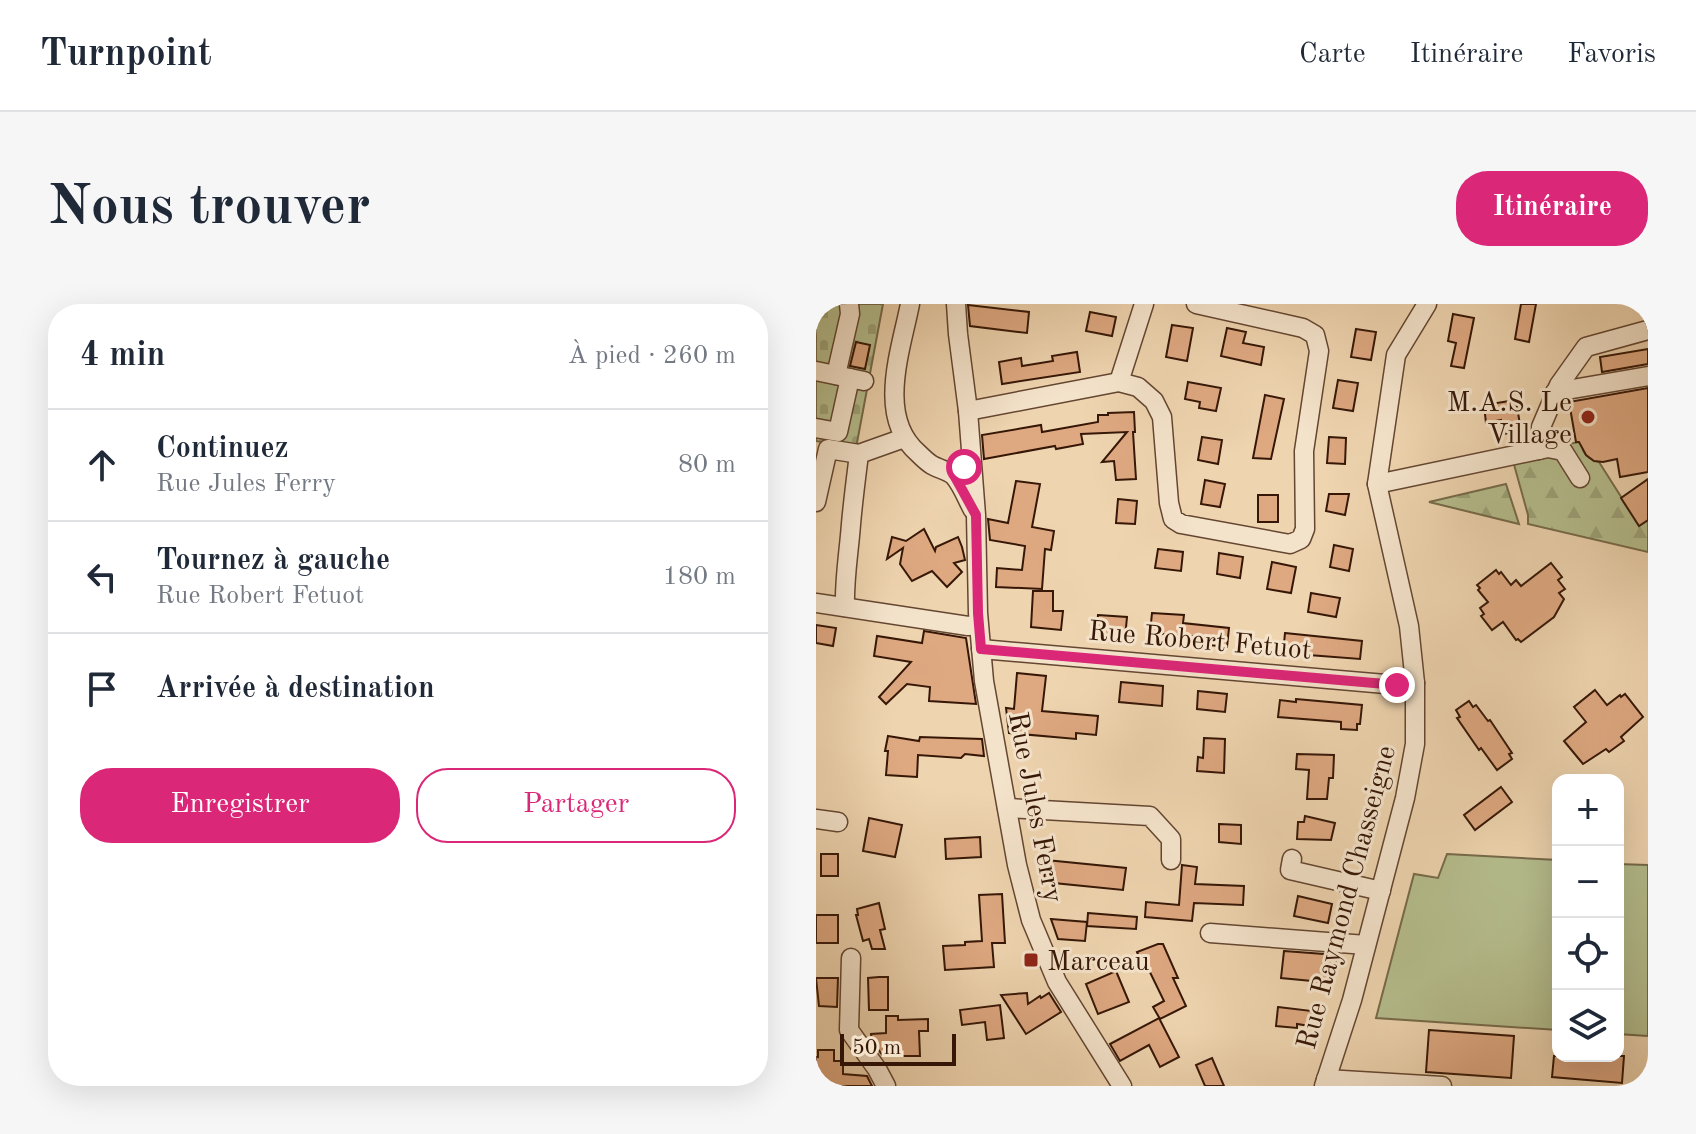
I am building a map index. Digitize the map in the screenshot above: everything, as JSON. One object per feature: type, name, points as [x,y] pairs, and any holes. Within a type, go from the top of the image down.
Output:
[{"type":"street","points":[[816,428],[838,432],[850,378],[849,304]]},
{"type":"street","points":[[910,304],[894,386],[895,412],[904,438],[933,466],[954,475],[971,457]]},
{"type":"street","name":"Rue Jules Ferry","points":[[956,304],[976,515],[978,625],[984,681],[1017,865],[1031,920],[1057,982],[1122,1086]]},
{"type":"street","points":[[1119,382],[1144,304]]},
{"type":"street","points":[[968,411],[1119,382],[1138,387],[1154,401],[1162,417],[1173,519],[1181,524],[1290,544],[1301,539],[1305,529],[1304,451],[1319,351],[1315,335],[1303,328],[1196,304]]},
{"type":"street","name":"Rue Raymond Chasseigne","points":[[1325,1082],[1352,1000],[1405,798],[1415,744],[1415,683],[1409,626],[1377,484],[1396,355],[1427,304]]},
{"type":"street","points":[[1539,450],[1541,427],[1555,392],[1586,347],[1648,330]]},
{"type":"street","points":[[816,371],[850,378]]},
{"type":"street","points":[[1555,392],[1648,376]]},
{"type":"street","points":[[816,502],[828,449],[859,454],[904,438]]},
{"type":"street","points":[[1377,484],[1548,448],[1563,451],[1580,478]]},
{"type":"street","points":[[845,607],[844,585],[859,454]]},
{"type":"street","name":"Rue Jules Ferry","points":[[954,475],[976,515]]},
{"type":"street","points":[[816,603],[978,625]]},
{"type":"street","name":"Rue Robert Fetuot","points":[[981,649],[1397,685],[1415,683]]},
{"type":"street","points":[[1007,808],[1150,816],[1171,839],[1171,860]]},
{"type":"street","points":[[816,819],[838,822]]},
{"type":"street","points":[[1292,859],[1290,870],[1381,891]]},
{"type":"street","points":[[1210,933],[1366,945]]},
{"type":"street","points":[[851,958],[849,1030],[886,1086]]},
{"type":"street","points":[[1325,1082],[1442,1086]]},
{"type":"green space","points":[[816,304],[883,304],[856,448],[816,441]]},
{"type":"green space","points":[[1585,441],[1588,447],[1584,452],[1599,462],[1639,525],[1648,520],[1648,552],[1528,524],[1513,461]]},
{"type":"green space","points":[[1506,484],[1519,524],[1429,502]]},
{"type":"green space","points":[[1447,854],[1552,860],[1552,1030],[1376,1018],[1414,874],[1438,878]]},
{"type":"green space","points":[[1624,864],[1648,865],[1648,1036],[1624,1034]]},
{"type":"building","points":[[1521,304],[1536,304],[1529,342],[1515,339]]},
{"type":"building","points":[[968,305],[1029,312],[1027,333],[970,326]]},
{"type":"building","points":[[1090,312],[1116,317],[1112,336],[1086,331]]},
{"type":"building","points":[[1453,314],[1474,318],[1464,368],[1451,366],[1456,343],[1448,341]]},
{"type":"building","points":[[1172,325],[1193,328],[1187,361],[1166,357]]},
{"type":"building","points":[[1227,328],[1246,332],[1243,343],[1264,347],[1261,365],[1221,356]]},
{"type":"building","points":[[1356,329],[1376,332],[1371,360],[1351,357]]},
{"type":"building","points":[[856,342],[870,345],[865,369],[850,366]]},
{"type":"building","points":[[1648,349],[1648,364],[1602,372],[1600,357]]},
{"type":"building","points":[[1077,352],[1080,372],[1002,384],[999,362],[1021,358],[1022,366],[1053,361],[1052,356]]},
{"type":"building","points":[[1338,380],[1358,383],[1353,411],[1333,408]]},
{"type":"building","points":[[1188,382],[1221,388],[1216,411],[1199,408],[1200,402],[1185,399]]},
{"type":"building","points":[[1648,388],[1648,472],[1620,477],[1617,459],[1594,461],[1576,442],[1569,402]]},
{"type":"building","points":[[1265,395],[1284,399],[1271,459],[1253,458]]},
{"type":"building","points":[[1516,400],[1521,431],[1503,434],[1501,420],[1486,423],[1484,405]]},
{"type":"building","points":[[1134,412],[1136,479],[1116,480],[1114,461],[1102,462],[1127,432],[1081,434],[1083,444],[984,459],[982,435],[1041,425],[1042,432],[1098,422],[1098,415]]},
{"type":"building","points":[[1202,437],[1222,440],[1218,464],[1198,460]]},
{"type":"building","points":[[1329,437],[1346,438],[1345,464],[1327,463]]},
{"type":"building","points":[[1648,479],[1648,520],[1639,526],[1621,498]]},
{"type":"building","points":[[1205,480],[1225,484],[1220,507],[1201,504]]},
{"type":"building","points":[[1016,481],[1040,484],[1032,527],[1054,531],[1051,550],[1045,549],[1042,589],[996,587],[997,568],[1022,570],[1025,546],[990,540],[988,519],[1008,523]]},
{"type":"building","points":[[1329,494],[1349,494],[1345,515],[1326,511]]},
{"type":"building","points":[[1258,495],[1278,495],[1278,522],[1258,522]]},
{"type":"building","points":[[1118,499],[1137,501],[1135,524],[1116,523]]},
{"type":"building","points":[[924,529],[935,551],[936,547],[958,537],[962,547],[965,560],[954,563],[962,572],[947,587],[932,571],[912,581],[900,564],[903,548],[887,559],[892,537],[906,541]]},
{"type":"building","points":[[1334,545],[1353,549],[1349,571],[1330,567]]},
{"type":"building","points":[[1158,549],[1183,552],[1181,571],[1155,568]]},
{"type":"building","points":[[1219,553],[1243,557],[1240,578],[1217,574]]},
{"type":"building","points":[[1272,562],[1296,567],[1291,593],[1267,589]]},
{"type":"building","points":[[1551,563],[1562,577],[1558,580],[1565,589],[1559,593],[1564,599],[1554,617],[1521,642],[1503,622],[1492,630],[1481,616],[1484,614],[1480,608],[1488,602],[1477,585],[1496,570],[1511,585],[1516,580],[1521,586]]},
{"type":"building","points":[[1033,591],[1053,591],[1053,611],[1063,611],[1061,630],[1031,627]]},
{"type":"building","points":[[1311,593],[1340,598],[1336,617],[1308,612]]},
{"type":"building","points":[[1152,613],[1184,615],[1183,623],[1229,628],[1227,647],[1200,644],[1201,637],[1150,633]]},
{"type":"building","points":[[1098,615],[1127,617],[1125,638],[1096,635]]},
{"type":"building","points":[[816,625],[836,628],[833,646],[816,643]]},
{"type":"building","points":[[924,631],[966,638],[976,704],[929,701],[930,687],[907,684],[886,704],[879,697],[911,662],[874,656],[877,636],[922,643]]},
{"type":"building","points":[[1285,633],[1362,641],[1360,659],[1283,653]]},
{"type":"building","points":[[1017,673],[1046,676],[1042,711],[1098,716],[1096,735],[1076,733],[1076,739],[1009,733],[1006,708],[1014,709]]},
{"type":"building","points":[[1121,682],[1163,686],[1162,706],[1119,702]]},
{"type":"building","points":[[1595,690],[1607,705],[1625,694],[1643,717],[1621,737],[1624,741],[1583,764],[1564,741],[1586,722],[1574,707]]},
{"type":"building","points":[[1198,691],[1227,694],[1225,712],[1197,709]]},
{"type":"building","points":[[1296,699],[1362,705],[1360,724],[1357,724],[1357,730],[1341,729],[1341,722],[1278,717],[1280,700],[1296,702]]},
{"type":"building","points":[[1469,701],[1490,720],[1512,753],[1509,754],[1512,759],[1497,770],[1457,718],[1460,717],[1456,710]]},
{"type":"building","points":[[888,736],[919,741],[920,737],[982,739],[984,756],[918,755],[917,777],[886,775]]},
{"type":"building","points":[[1204,738],[1225,739],[1224,773],[1197,771],[1198,757],[1203,758]]},
{"type":"building","points":[[1297,754],[1334,755],[1333,778],[1329,778],[1327,799],[1307,799],[1309,770],[1296,769]]},
{"type":"building","points":[[1501,787],[1512,802],[1475,830],[1464,815]]},
{"type":"building","points":[[1305,816],[1335,823],[1331,840],[1297,839],[1298,822],[1304,822]]},
{"type":"building","points":[[869,818],[902,825],[895,857],[863,851]]},
{"type":"building","points":[[1219,824],[1241,825],[1241,844],[1219,842]]},
{"type":"building","points":[[980,837],[981,857],[946,859],[945,839]]},
{"type":"building","points":[[821,854],[838,854],[838,876],[821,876]]},
{"type":"building","points":[[1046,860],[1126,868],[1123,890],[1044,882]]},
{"type":"building","points":[[1182,865],[1197,867],[1195,884],[1244,886],[1243,905],[1194,903],[1192,921],[1145,917],[1146,902],[1179,905]]},
{"type":"building","points":[[1002,894],[1005,943],[992,943],[994,967],[945,970],[943,946],[982,941],[979,895]]},
{"type":"building","points":[[1298,896],[1332,904],[1328,923],[1294,916]]},
{"type":"building","points":[[879,903],[885,929],[880,930],[885,949],[872,949],[869,939],[863,941],[856,915],[857,909]]},
{"type":"building","points":[[1088,913],[1137,917],[1136,929],[1087,926]]},
{"type":"building","points":[[816,915],[838,915],[838,943],[816,943]]},
{"type":"building","points":[[1051,919],[1087,922],[1085,941],[1058,939]]},
{"type":"building","points":[[1163,944],[1178,978],[1173,978],[1186,1006],[1160,1019],[1153,1007],[1164,1001],[1137,952]]},
{"type":"building","points":[[1284,951],[1337,955],[1333,983],[1281,978]]},
{"type":"building","points":[[1116,971],[1129,1002],[1098,1014],[1086,984]]},
{"type":"building","points":[[888,977],[888,1010],[869,1010],[868,978]]},
{"type":"building","points":[[816,978],[838,978],[837,1007],[819,1006]]},
{"type":"building","points":[[1027,993],[1028,1004],[1049,993],[1061,1012],[1026,1034],[1001,995]]},
{"type":"building","points":[[1000,1005],[1004,1038],[987,1040],[985,1022],[962,1025],[960,1010]]},
{"type":"building","points":[[1278,1007],[1312,1011],[1310,1026],[1276,1026]]},
{"type":"building","points":[[886,1016],[898,1016],[898,1020],[928,1019],[928,1031],[919,1031],[920,1056],[883,1056],[872,1041],[871,1034],[886,1033]]},
{"type":"building","points":[[1159,1018],[1179,1057],[1160,1067],[1149,1045],[1120,1061],[1110,1044]]},
{"type":"building","points":[[1429,1030],[1514,1036],[1511,1078],[1426,1072]]},
{"type":"building","points":[[818,1050],[834,1050],[834,1061],[843,1061],[843,1074],[867,1076],[872,1086],[816,1086]]},
{"type":"building","points":[[1212,1058],[1224,1086],[1205,1086],[1196,1065]]},
{"type":"building","points":[[1553,1062],[1624,1062],[1622,1083],[1552,1077]]},
{"type":"place","name":"M.A.S. Le Village","points":[[1588,417]]},
{"type":"place","name":"Marceau","points":[[1031,960]]},
{"type":"route","points":[[964,467],[954,475],[976,515],[981,649],[1397,685]]}]
